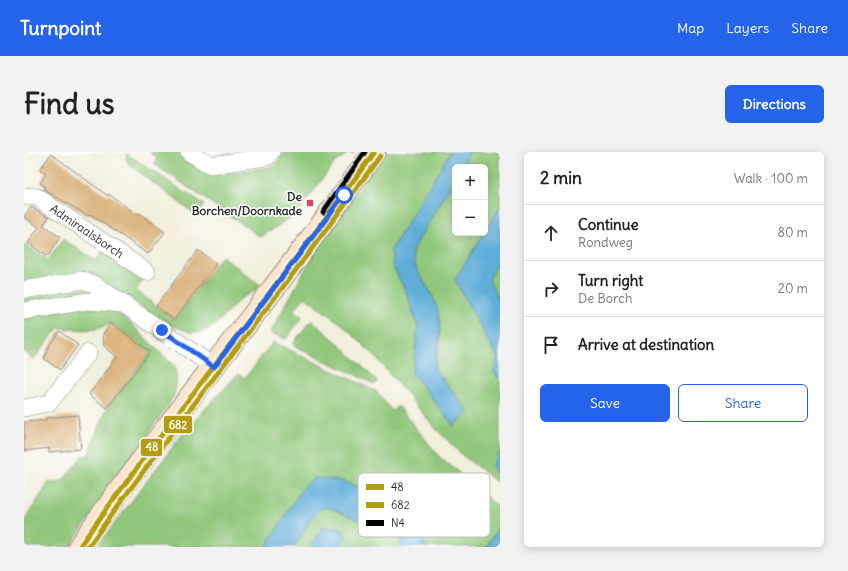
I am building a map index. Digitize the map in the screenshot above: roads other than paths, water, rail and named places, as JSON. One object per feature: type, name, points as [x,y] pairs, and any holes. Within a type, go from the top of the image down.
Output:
[{"type":"main road","points":[[79,547],[114,497],[329,216],[374,152]]},
{"type":"street","points":[[190,152],[210,165],[267,157],[271,152]]},
{"type":"street","name":"Admiraalsborch","points":[[24,196],[37,197],[147,272]]},
{"type":"street","points":[[24,290],[82,280],[96,284],[214,367]]},
{"type":"street","points":[[24,311],[88,301],[124,304]]},
{"type":"street","points":[[24,408],[49,403],[88,353]]},
{"type":"water","points":[[450,152],[470,152],[463,164],[452,164],[452,184],[413,249],[413,256],[417,270],[432,295],[438,311],[440,327],[434,368],[469,412],[454,426],[412,373],[418,328],[408,296],[393,266],[391,250]]},
{"type":"water","points":[[500,207],[500,260],[489,279],[500,303],[500,380],[494,372],[498,358],[455,280],[482,236],[488,236],[488,226]]},
{"type":"water","points":[[500,452],[500,475],[492,466]]},
{"type":"water","points":[[315,478],[343,481],[358,487],[358,520],[327,507],[321,508],[313,516],[294,547],[266,547],[304,486]]},
{"type":"water","points":[[500,526],[500,547],[486,547]]},
{"type":"water","points":[[331,527],[342,529],[346,538],[340,547],[310,547],[323,528]]},
{"type":"water","points":[[401,537],[423,537],[424,547],[400,547]]},
{"type":"place","name":"De Borchen/Doornkade","points":[[310,203]]}]
